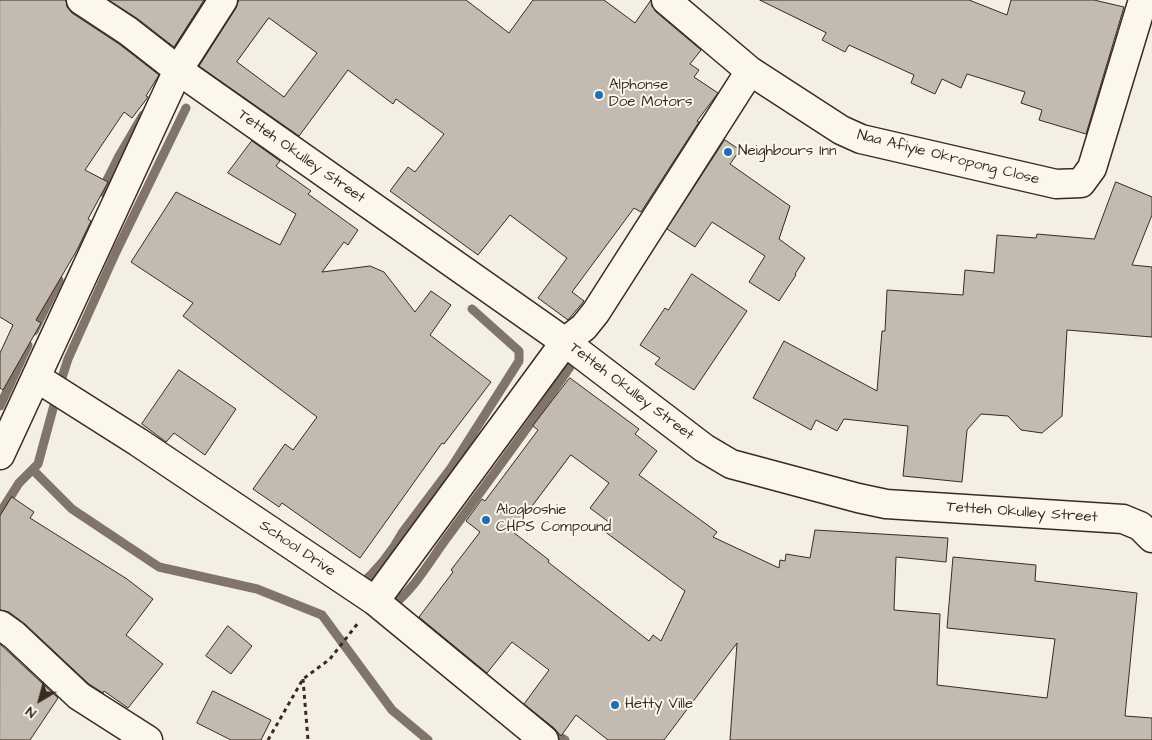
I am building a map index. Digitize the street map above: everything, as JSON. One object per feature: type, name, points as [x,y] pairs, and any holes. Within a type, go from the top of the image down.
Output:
[{"type":"street","name":"Tetteh Okulley Street","points":[[81,0],[128,31],[178,70],[566,342],[704,448],[731,464],[886,504],[1123,519],[1140,526],[1152,538]]},
{"type":"street","points":[[0,455],[178,70],[223,0]]},
{"type":"street","name":"Naa Afiyie Okropong Close","points":[[666,0],[750,71],[841,130],[861,139],[1056,184],[1080,182],[1092,168],[1143,0]]},
{"type":"street","points":[[375,601],[566,342],[584,327],[596,312],[750,71]]},
{"type":"street","name":"School Drive","points":[[37,378],[138,442],[375,601],[544,740]]},
{"type":"street","points":[[0,625],[14,635],[78,696],[148,740]]},
{"type":"path","points":[[268,740],[303,678],[330,659],[352,631]]},
{"type":"path","points":[[303,678],[308,740]]},
{"type":"building","points":[[0,0],[66,0],[67,7],[72,13],[119,44],[159,75],[146,96],[148,97],[132,118],[124,112],[85,170],[108,182],[88,219],[91,221],[77,250],[36,320],[41,323],[3,390],[0,388],[0,353],[13,325],[0,317]]},
{"type":"building","points":[[109,0],[204,0],[174,47],[138,19]]},
{"type":"building","points":[[239,0],[466,0],[509,33],[533,0],[604,0],[635,23],[651,0],[656,12],[701,50],[690,64],[699,70],[694,77],[718,93],[697,121],[699,122],[641,212],[634,208],[572,292],[584,301],[568,320],[538,298],[567,258],[510,215],[478,255],[390,191],[408,167],[415,172],[444,134],[396,99],[393,104],[348,70],[299,136],[199,66],[236,8]],"holes":[[[269,18],[317,53],[284,97],[237,62]]]},
{"type":"building","points":[[760,0],[969,0],[1007,15],[1011,0],[1094,0],[1124,7],[1086,134],[1039,120],[1042,110],[1021,103],[1025,92],[967,74],[961,88],[942,79],[935,94],[911,83],[914,75],[849,45],[845,52],[822,40],[826,33]]},
{"type":"building","points":[[725,140],[740,150],[730,164],[790,206],[779,239],[805,258],[779,301],[749,282],[765,256],[712,222],[695,247],[667,229]]},
{"type":"building","points":[[252,141],[280,161],[276,166],[311,191],[308,194],[358,230],[348,245],[344,242],[322,272],[370,266],[384,272],[415,312],[431,291],[451,305],[430,335],[491,382],[444,444],[442,443],[360,558],[282,503],[279,507],[253,489],[285,444],[293,450],[317,417],[183,316],[193,303],[131,262],[176,192],[280,245],[296,214],[228,173]]},
{"type":"building","points":[[1116,182],[1152,197],[1152,215],[1132,265],[1152,267],[1152,337],[1067,330],[1062,416],[1042,433],[1021,430],[1008,416],[981,414],[967,430],[962,482],[903,476],[908,426],[844,419],[837,431],[816,420],[811,430],[753,398],[784,341],[877,391],[882,331],[885,331],[887,290],[963,295],[965,270],[994,273],[997,235],[1036,238],[1037,234],[1094,239]]},
{"type":"building","points":[[692,274],[747,311],[694,390],[655,364],[660,358],[640,345],[665,308],[668,310]]},
{"type":"building","points":[[179,370],[236,409],[205,455],[174,433],[166,442],[142,424]]},
{"type":"building","points":[[570,378],[639,429],[635,434],[657,451],[639,475],[717,532],[713,537],[779,568],[780,560],[785,561],[786,554],[810,558],[815,530],[948,538],[946,562],[896,557],[894,610],[940,614],[937,685],[1047,698],[1055,639],[947,628],[953,557],[1036,565],[1035,581],[1137,593],[1125,716],[1152,718],[1152,740],[730,740],[737,643],[664,740],[608,740],[576,715],[561,736],[524,704],[549,670],[512,642],[487,673],[419,617],[480,532],[466,521],[482,499],[485,501],[538,430],[533,426]],"holes":[[[571,455],[609,483],[590,508],[610,523],[604,531],[685,591],[661,641],[653,635],[649,641],[548,562],[549,560],[513,532]]]},
{"type":"building","points":[[12,497],[34,512],[30,518],[127,579],[153,599],[126,635],[163,664],[128,708],[104,691],[103,693],[89,684],[25,624],[9,612],[0,610],[0,516]]},
{"type":"building","points":[[228,626],[252,646],[231,674],[206,656]]},
{"type":"building","points":[[0,644],[58,698],[30,740],[0,740]]},
{"type":"building","points":[[213,691],[271,720],[261,740],[231,740],[197,723]]},
{"type":"waterway","points":[[179,44],[204,0]]},
{"type":"waterway","points":[[199,76],[215,37],[242,0]]},
{"type":"waterway","points":[[59,387],[68,359],[116,252],[186,108]]},
{"type":"waterway","points":[[101,192],[143,115]]},
{"type":"waterway","points":[[34,331],[59,280]]},
{"type":"waterway","points":[[358,587],[388,555],[402,533],[451,468],[519,361],[519,351],[472,309]]},
{"type":"waterway","points":[[0,406],[28,345]]},
{"type":"waterway","points":[[388,609],[406,593],[421,575],[570,367]]},
{"type":"waterway","points":[[0,513],[19,483],[38,464],[57,394]]},
{"type":"waterway","points":[[33,470],[72,509],[159,567],[257,589],[322,615],[392,710],[428,740]]},
{"type":"waterway","points":[[548,729],[565,740]]},
{"type":"place","name":"Alphonse Doe Motors","points":[[599,95]]},
{"type":"place","name":"Neighbours Inn","points":[[728,152]]},
{"type":"place","name":"Alogboshie CHPS Compound","points":[[486,520]]},
{"type":"place","name":"Hetty Ville","points":[[615,705]]}]
